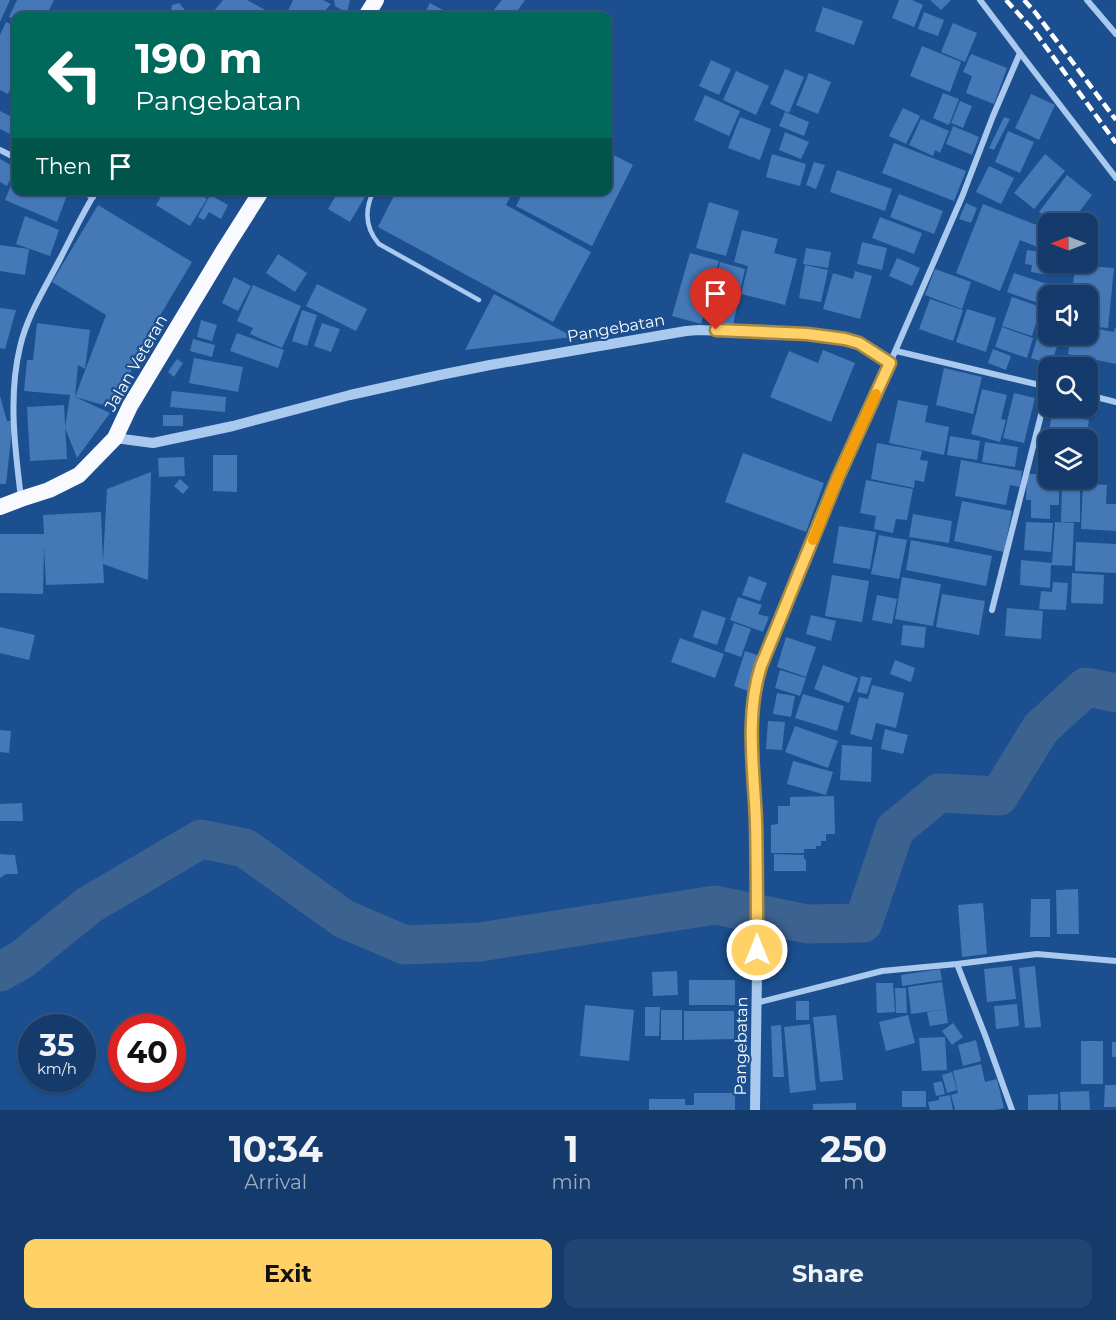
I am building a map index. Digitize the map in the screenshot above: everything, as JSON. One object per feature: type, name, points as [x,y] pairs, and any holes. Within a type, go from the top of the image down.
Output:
[{"type":"highway","name":"Jalan Veteran","points":[[0,507],[49,490],[79,475],[116,438],[130,406],[259,195]]},
{"type":"street","points":[[980,0],[1116,178]]},
{"type":"street","points":[[1087,0],[1116,34]]},
{"type":"street","points":[[890,363],[962,196],[1020,52]]},
{"type":"street","points":[[21,499],[16,458],[14,403],[20,347],[30,316],[93,197],[89,195]]},
{"type":"street","name":"Pangebatan","points":[[116,438],[153,443],[233,426],[350,395],[450,372],[686,331],[807,334],[845,339],[859,343],[890,363],[838,477],[756,682],[752,714],[756,838],[755,1110]]},
{"type":"street","points":[[896,351],[1038,385]]},
{"type":"street","points":[[1098,398],[1116,402]]},
{"type":"street","points":[[992,610],[1040,417]]},
{"type":"street","points":[[756,1003],[882,971],[1037,954],[1116,961]]},
{"type":"street","points":[[957,964],[986,1035],[1012,1110]]},
{"type":"lane","points":[[372,195],[367,222],[371,235],[379,244],[479,300]]},
{"type":"building","points":[[0,0],[10,0],[0,22]]},
{"type":"building","points":[[17,0],[54,0],[48,12],[12,12],[12,19],[9,17]]},
{"type":"building","points":[[223,0],[247,0],[269,12],[213,12]]},
{"type":"building","points":[[293,0],[323,0],[331,4],[324,12],[288,11]]},
{"type":"building","points":[[334,0],[350,0],[347,12],[335,6]]},
{"type":"building","points":[[502,0],[525,0],[517,12],[492,12]]},
{"type":"building","points":[[899,0],[912,0],[923,5],[914,27],[892,18]]},
{"type":"building","points":[[930,0],[951,0],[941,10]]},
{"type":"building","points":[[179,3],[187,12],[171,12],[172,5]]},
{"type":"building","points":[[430,3],[447,12],[425,12]]},
{"type":"building","points":[[823,7],[863,21],[854,45],[815,31]]},
{"type":"building","points":[[924,12],[944,20],[938,36],[918,29]]},
{"type":"building","points":[[6,22],[12,25],[12,85],[8,94],[0,90],[0,35]]},
{"type":"building","points":[[953,23],[977,33],[965,62],[941,52]]},
{"type":"building","points":[[922,46],[961,62],[950,92],[910,76]]},
{"type":"building","points":[[971,54],[1007,68],[994,104],[966,93],[972,76],[963,72]]},
{"type":"building","points":[[711,60],[731,69],[719,95],[699,86]]},
{"type":"building","points":[[785,69],[804,77],[789,113],[770,104]]},
{"type":"building","points":[[736,71],[769,86],[756,115],[723,100]]},
{"type":"building","points":[[809,73],[831,82],[818,114],[796,105]]},
{"type":"building","points":[[943,93],[959,99],[949,125],[933,118]]},
{"type":"building","points":[[1031,94],[1055,105],[1039,140],[1015,128]]},
{"type":"building","points":[[705,95],[740,111],[729,136],[694,120]]},
{"type":"building","points":[[960,101],[972,106],[963,128],[951,123]]},
{"type":"building","points":[[903,108],[920,116],[906,144],[889,136]]},
{"type":"building","points":[[0,111],[12,117],[12,129],[10,134],[0,129]]},
{"type":"building","points":[[785,112],[809,122],[804,136],[779,126]]},
{"type":"building","points":[[740,117],[771,129],[760,160],[728,148]]},
{"type":"building","points":[[1004,117],[1010,119],[994,150],[989,148]]},
{"type":"building","points":[[921,119],[949,131],[940,153],[935,150],[933,156],[909,145]]},
{"type":"building","points":[[953,126],[979,137],[972,155],[946,144]]},
{"type":"building","points":[[1008,131],[1034,142],[1020,173],[995,162]]},
{"type":"building","points":[[785,132],[809,142],[801,159],[779,150]]},
{"type":"building","points":[[894,143],[966,171],[954,201],[882,173]]},
{"type":"building","points":[[612,154],[633,165],[592,246],[516,206],[522,195],[612,195]]},
{"type":"building","points":[[772,154],[806,164],[800,186],[766,177]]},
{"type":"building","points":[[1045,154],[1065,171],[1034,209],[1014,193]]},
{"type":"building","points":[[0,159],[12,166],[12,176],[7,186],[0,182]]},
{"type":"building","points":[[814,162],[825,165],[816,189],[806,185]]},
{"type":"building","points":[[989,166],[1014,178],[1001,204],[976,192]]},
{"type":"building","points":[[837,170],[892,189],[885,211],[830,192]]},
{"type":"building","points":[[1067,175],[1092,195],[1078,213],[1039,212]]},
{"type":"building","points":[[12,182],[12,195],[67,195],[57,222],[5,200]]},
{"type":"building","points":[[899,194],[943,211],[934,234],[890,217]]},
{"type":"building","points":[[162,195],[201,195],[207,199],[190,226],[156,205]]},
{"type":"building","points":[[210,195],[228,205],[221,219],[209,212],[204,220],[198,217]]},
{"type":"building","points":[[336,195],[366,195],[350,222],[328,209]]},
{"type":"building","points":[[394,195],[511,195],[506,205],[591,252],[553,322],[378,227]]},
{"type":"building","points":[[709,202],[739,211],[726,256],[696,248]]},
{"type":"building","points":[[966,203],[977,208],[971,223],[959,219]]},
{"type":"building","points":[[983,204],[1038,225],[1038,247],[1020,240],[1000,291],[956,273]]},
{"type":"building","points":[[98,205],[192,262],[146,339],[114,408],[75,397],[106,315],[52,282]]},
{"type":"building","points":[[25,216],[59,230],[50,256],[16,244]]},
{"type":"building","points":[[880,217],[922,233],[914,254],[872,238]]},
{"type":"building","points":[[742,230],[778,239],[774,253],[797,259],[785,305],[741,294],[748,266],[734,262]]},
{"type":"building","points":[[862,242],[887,248],[882,270],[857,264]]},
{"type":"building","points":[[0,245],[29,249],[25,275],[0,271]]},
{"type":"building","points":[[806,248],[831,252],[828,268],[803,264]]},
{"type":"building","points":[[1027,250],[1038,252],[1038,273],[1048,273],[1048,275],[1031,272],[1032,265],[1025,264]]},
{"type":"building","points":[[690,253],[719,261],[701,324],[672,316]]},
{"type":"building","points":[[278,254],[307,273],[295,292],[266,273]]},
{"type":"building","points":[[897,258],[920,268],[912,286],[889,276]]},
{"type":"building","points":[[720,262],[745,269],[733,325],[708,319]]},
{"type":"building","points":[[805,265],[828,270],[821,302],[799,298]]},
{"type":"building","points":[[1098,267],[1114,268],[1108,328],[1098,327],[1098,285],[1073,285],[1074,273],[1098,273]]},
{"type":"building","points":[[935,269],[971,282],[962,309],[925,295]]},
{"type":"building","points":[[855,271],[872,276],[860,319],[823,309],[833,273],[853,279]]},
{"type":"building","points":[[1014,273],[1047,284],[1038,285],[1038,303],[1007,292]]},
{"type":"building","points":[[234,277],[251,286],[238,311],[222,303]]},
{"type":"building","points":[[317,284],[367,309],[356,331],[306,306]]},
{"type":"building","points":[[253,285],[301,306],[282,348],[250,334],[253,328],[237,321]]},
{"type":"building","points":[[494,294],[573,337],[465,350]]},
{"type":"building","points":[[1012,297],[1038,306],[1038,317],[1032,336],[1002,326]]},
{"type":"building","points":[[930,299],[963,310],[953,341],[919,329]]},
{"type":"building","points":[[0,308],[16,310],[5,349],[0,348]]},
{"type":"building","points":[[967,309],[996,318],[986,352],[956,342]]},
{"type":"building","points":[[302,310],[317,315],[307,346],[292,341]]},
{"type":"building","points":[[201,320],[217,325],[212,341],[197,337]]},
{"type":"building","points":[[37,323],[90,330],[85,369],[78,365],[75,397],[110,413],[77,458],[65,428],[70,395],[24,391],[27,360],[33,360]]},
{"type":"building","points":[[322,323],[340,329],[331,352],[314,346]]},
{"type":"building","points":[[1002,327],[1033,338],[1027,358],[995,347]]},
{"type":"building","points":[[1116,328],[1116,364],[1098,360],[1098,357],[1068,354],[1069,345],[1098,345],[1098,329],[1114,332]]},
{"type":"building","points":[[237,333],[284,350],[278,368],[230,351]]},
{"type":"building","points":[[1038,335],[1038,345],[1057,345],[1054,357],[1038,357],[1038,360],[1031,358]]},
{"type":"building","points":[[193,339],[215,345],[212,357],[190,351]]},
{"type":"building","points":[[993,349],[1011,356],[1006,370],[988,363]]},
{"type":"building","points":[[823,350],[855,363],[831,422],[770,397],[789,351],[818,363]]},
{"type":"building","points":[[194,358],[243,367],[238,392],[189,383]]},
{"type":"building","points":[[177,359],[183,363],[174,377],[168,372]]},
{"type":"building","points":[[944,368],[982,377],[973,414],[936,405]]},
{"type":"building","points":[[982,389],[1007,395],[1001,419],[1006,420],[1000,442],[971,434]]},
{"type":"building","points":[[172,391],[226,397],[225,412],[170,407]]},
{"type":"building","points":[[1014,393],[1035,398],[1024,443],[1003,438]]},
{"type":"building","points":[[0,396],[7,421],[13,421],[6,484],[0,484]]},
{"type":"building","points":[[898,400],[928,406],[925,422],[949,427],[944,455],[889,443]]},
{"type":"building","points":[[64,405],[67,459],[30,461],[27,407]]},
{"type":"building","points":[[163,415],[183,415],[183,426],[163,426]]},
{"type":"building","points":[[1051,417],[1089,420],[1088,429],[1049,429]]},
{"type":"building","points":[[950,436],[980,441],[977,460],[947,455]]},
{"type":"building","points":[[985,442],[1018,447],[1015,467],[982,462]]},
{"type":"building","points":[[877,443],[922,451],[920,460],[928,461],[924,482],[915,480],[914,488],[871,479]]},
{"type":"building","points":[[743,453],[824,483],[806,532],[725,502]]},
{"type":"building","points":[[213,455],[237,455],[237,492],[213,491]]},
{"type":"building","points":[[184,457],[185,476],[159,477],[158,458]]},
{"type":"building","points":[[961,460],[1022,471],[1020,487],[1010,485],[1006,505],[955,496]]},
{"type":"building","points":[[151,472],[148,580],[103,564],[104,583],[46,585],[44,547],[43,594],[0,593],[0,534],[44,534],[43,515],[101,512],[103,561],[107,489]]},
{"type":"building","points":[[1027,474],[1038,474],[1038,489],[1059,489],[1059,505],[1050,505],[1050,519],[1031,518],[1031,500],[1026,500]]},
{"type":"building","points":[[180,479],[189,487],[183,494],[174,486]]},
{"type":"building","points":[[866,480],[913,489],[907,520],[896,519],[893,533],[874,529],[876,516],[860,513]]},
{"type":"building","points":[[1098,484],[1107,485],[1106,504],[1116,504],[1116,531],[1081,529],[1083,489],[1098,489]]},
{"type":"building","points":[[1062,489],[1080,489],[1080,522],[1061,522]]},
{"type":"building","points":[[962,501],[1012,511],[1004,552],[954,541]]},
{"type":"building","points":[[913,514],[952,521],[949,543],[909,537]]},
{"type":"building","points":[[1026,522],[1053,523],[1051,552],[1024,550]]},
{"type":"building","points":[[1055,522],[1074,523],[1072,566],[1051,565],[1050,588],[1020,585],[1021,560],[1052,563]]},
{"type":"building","points":[[839,526],[876,532],[870,569],[833,563]]},
{"type":"building","points":[[879,535],[907,540],[899,579],[871,574]]},
{"type":"building","points":[[911,540],[992,556],[986,586],[906,570]]},
{"type":"building","points":[[1076,542],[1116,544],[1116,573],[1075,571]]},
{"type":"building","points":[[1072,573],[1104,575],[1103,604],[1071,603]]},
{"type":"building","points":[[832,575],[869,581],[862,622],[825,616]]},
{"type":"building","points":[[749,576],[767,583],[760,601],[742,595]]},
{"type":"building","points":[[902,577],[941,584],[933,626],[895,619]]},
{"type":"building","points":[[1053,582],[1068,583],[1066,610],[1039,609],[1041,591],[1052,592]]},
{"type":"building","points":[[942,594],[985,601],[979,635],[936,627]]},
{"type":"building","points":[[877,595],[897,599],[892,624],[872,620]]},
{"type":"building","points":[[738,597],[762,605],[758,614],[769,617],[763,632],[730,620]]},
{"type":"building","points":[[1007,608],[1043,611],[1041,639],[1005,636]]},
{"type":"building","points":[[702,610],[726,618],[717,645],[693,637]]},
{"type":"building","points":[[811,615],[836,621],[831,641],[806,634]]},
{"type":"building","points":[[734,623],[751,629],[741,657],[724,651]]},
{"type":"building","points":[[903,625],[926,627],[924,648],[901,645]]},
{"type":"building","points":[[0,627],[35,635],[29,660],[0,653]]},
{"type":"building","points":[[786,637],[816,647],[806,677],[777,667]]},
{"type":"building","points":[[680,638],[724,654],[715,678],[671,662]]},
{"type":"building","points":[[745,651],[760,656],[748,691],[734,686]]},
{"type":"building","points":[[895,660],[915,668],[911,682],[890,674]]},
{"type":"building","points":[[823,665],[858,678],[849,703],[814,689]]},
{"type":"building","points":[[780,670],[806,678],[800,696],[775,688]]},
{"type":"building","points":[[861,676],[872,678],[867,694],[857,692]]},
{"type":"building","points":[[872,685],[904,693],[896,728],[876,723],[872,740],[850,734],[859,697],[868,699]]},
{"type":"building","points":[[777,693],[795,696],[791,717],[773,714]]},
{"type":"building","points":[[803,694],[844,706],[837,731],[795,718]]},
{"type":"building","points":[[768,721],[785,722],[782,750],[766,749]]},
{"type":"building","points":[[795,726],[838,741],[828,768],[785,752]]},
{"type":"building","points":[[885,729],[908,735],[903,754],[881,749]]},
{"type":"building","points":[[0,730],[11,731],[9,753],[0,752]]},
{"type":"building","points":[[842,745],[872,747],[871,782],[840,780]]},
{"type":"building","points":[[793,761],[833,772],[826,795],[787,784]]},
{"type":"building","points":[[834,796],[835,834],[826,834],[826,841],[821,841],[821,846],[816,846],[816,849],[804,849],[804,853],[771,853],[771,825],[778,824],[778,806],[790,806],[790,797]]},
{"type":"building","points":[[22,803],[23,821],[0,821],[0,804]]},
{"type":"building","points":[[0,854],[15,855],[18,874],[6,874],[0,878]]},
{"type":"building","points":[[774,854],[804,855],[806,871],[774,871]]},
{"type":"building","points":[[1078,889],[1079,934],[1057,934],[1056,890]]},
{"type":"building","points":[[1031,899],[1050,899],[1050,937],[1030,937]]},
{"type":"building","points":[[983,903],[987,954],[962,957],[958,905]]},
{"type":"building","points":[[1012,966],[1016,999],[987,1002],[984,969]]},
{"type":"building","points":[[1035,966],[1041,1027],[1025,1028],[1019,968]]},
{"type":"building","points":[[940,969],[942,980],[902,986],[901,975]]},
{"type":"building","points":[[677,971],[678,995],[653,996],[652,972]]},
{"type":"building","points":[[689,980],[735,980],[735,1005],[689,1005]]},
{"type":"building","points":[[942,982],[946,1009],[911,1014],[908,987]]},
{"type":"building","points":[[876,983],[893,983],[895,1012],[877,1013]]},
{"type":"building","points":[[895,988],[906,988],[907,1013],[896,1013]]},
{"type":"building","points":[[796,1001],[809,1001],[809,1020],[796,1020]]},
{"type":"building","points":[[1017,1004],[1019,1026],[996,1029],[994,1006]]},
{"type":"building","points":[[585,1005],[634,1010],[629,1061],[580,1056]]},
{"type":"building","points":[[645,1007],[660,1007],[659,1036],[645,1036]]},
{"type":"building","points":[[946,1009],[948,1023],[930,1026],[927,1012]]},
{"type":"building","points":[[661,1010],[682,1010],[682,1040],[661,1040]]},
{"type":"building","points":[[684,1011],[734,1011],[734,1039],[684,1040]]},
{"type":"building","points":[[836,1015],[843,1080],[820,1082],[813,1017]]},
{"type":"building","points":[[908,1015],[915,1043],[886,1051],[879,1022]]},
{"type":"building","points":[[953,1023],[963,1037],[952,1045],[942,1031]]},
{"type":"building","points":[[810,1024],[816,1090],[790,1093],[784,1027]]},
{"type":"building","points":[[781,1025],[784,1077],[773,1077],[771,1026]]},
{"type":"building","points":[[945,1037],[947,1070],[922,1071],[919,1038]]},
{"type":"building","points":[[976,1040],[981,1061],[963,1066],[958,1045]]},
{"type":"building","points":[[1081,1041],[1103,1041],[1103,1084],[1081,1084]]},
{"type":"building","points":[[1112,1042],[1116,1042],[1116,1057],[1112,1057]]},
{"type":"building","points":[[981,1064],[985,1082],[997,1079],[1004,1108],[955,1110],[951,1095],[958,1093],[953,1071]]},
{"type":"building","points":[[952,1072],[957,1090],[947,1093],[942,1075]]},
{"type":"building","points":[[942,1081],[945,1094],[936,1096],[933,1083]]},
{"type":"building","points":[[1105,1085],[1116,1085],[1116,1107],[1104,1107]]},
{"type":"building","points":[[902,1091],[926,1091],[926,1107],[902,1107]]},
{"type":"building","points":[[1089,1091],[1090,1110],[1061,1110],[1060,1092]]},
{"type":"building","points":[[694,1093],[735,1093],[735,1110],[649,1110],[649,1099],[685,1099],[685,1105],[694,1105]]},
{"type":"building","points":[[1058,1094],[1058,1110],[1028,1110],[1028,1095]]},
{"type":"building","points":[[950,1095],[953,1110],[930,1110],[928,1102]]},
{"type":"building","points":[[856,1103],[856,1110],[813,1110],[813,1104]]},
{"type":"waterway","points":[[0,972],[21,960],[89,905],[201,839],[245,848],[344,919],[405,945],[480,942],[715,905],[807,924],[863,923],[895,829],[939,793],[999,796],[1041,728],[1086,687],[1116,693]]},
{"type":"railway","points":[[1006,0],[1035,32],[1116,143]]},
{"type":"railway","points":[[1024,0],[1116,120]]},
{"type":"slow traffic","points":[[813,540],[838,477],[876,394]]},
{"type":"route","points":[[716,330],[807,334],[845,339],[859,343],[890,363],[838,477],[756,682],[753,696],[752,750],[757,950]]}]
